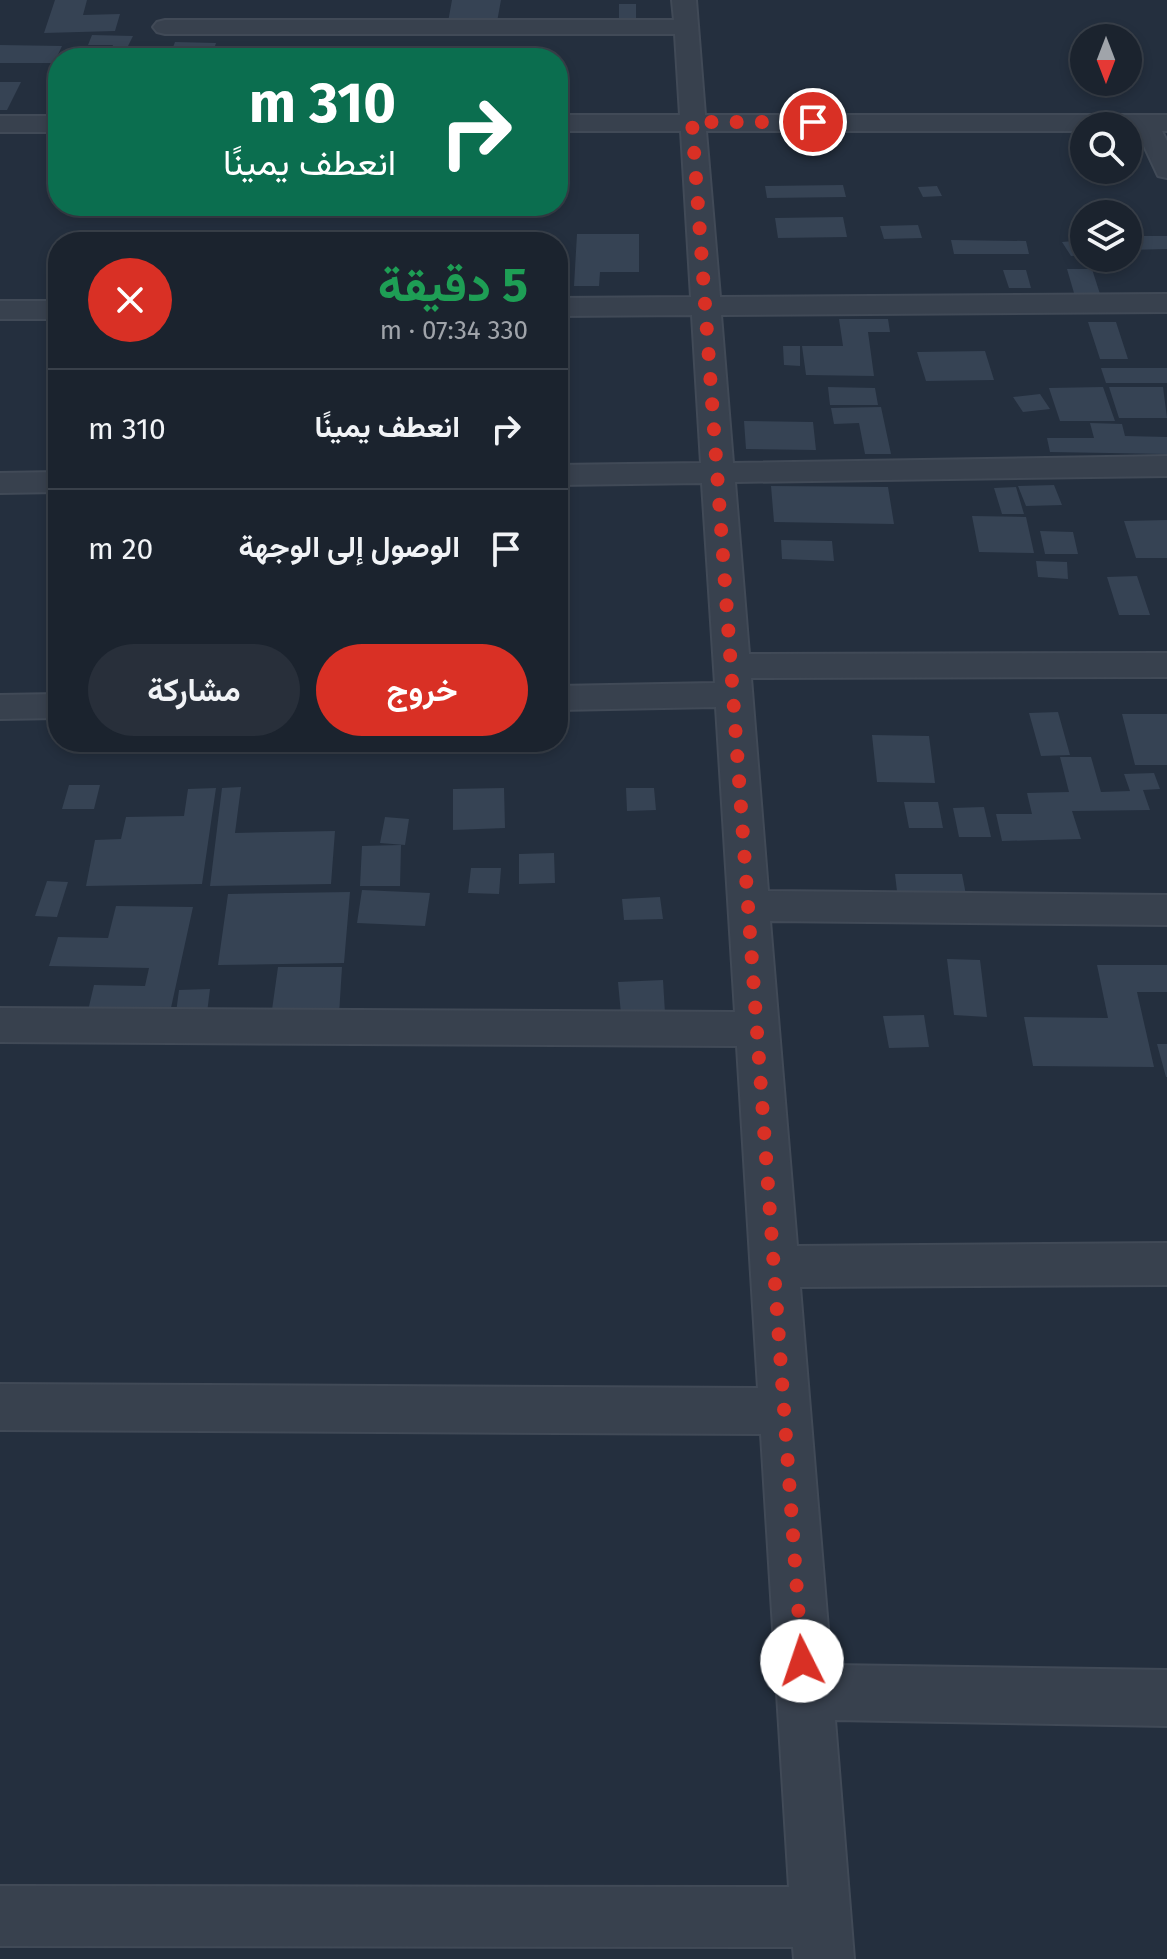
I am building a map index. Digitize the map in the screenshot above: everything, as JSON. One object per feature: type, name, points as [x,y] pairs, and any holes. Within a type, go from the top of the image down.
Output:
[{"type":"street","points":[[0,1916],[822,1938],[685,14],[161,38],[174,0]]},
{"type":"street","points":[[433,27],[438,0]]},
{"type":"street","points":[[568,123],[1157,123],[1167,170]]},
{"type":"street","points":[[0,124],[48,124]]},
{"type":"street","points":[[568,307],[1167,303]]},
{"type":"street","points":[[0,310],[48,310]]},
{"type":"street","points":[[568,475],[1167,466]]},
{"type":"street","points":[[0,483],[48,482]]},
{"type":"street","points":[[568,697],[732,681],[1167,665]]},
{"type":"street","points":[[0,707],[48,706]]},
{"type":"street","points":[[749,906],[1167,910]]},
{"type":"street","points":[[0,1025],[757,1029]]},
{"type":"street","points":[[774,1267],[1167,1264]]},
{"type":"street","points":[[0,1407],[785,1411]]},
{"type":"street","points":[[805,1692],[1167,1698]]},
{"type":"building","points":[[55,0],[87,0],[83,15],[120,14],[115,31],[44,33]]},
{"type":"building","points":[[452,0],[501,0],[497,22],[448,22]]},
{"type":"building","points":[[619,4],[636,4],[636,21],[619,21]]},
{"type":"building","points":[[92,35],[133,36],[127,48],[88,45]]},
{"type":"building","points":[[175,42],[216,43],[214,48],[173,48]]},
{"type":"building","points":[[0,45],[62,46],[48,48],[48,63],[0,63]]},
{"type":"building","points":[[0,82],[21,82],[7,110],[0,110]]},
{"type":"building","points":[[843,185],[846,197],[767,198],[765,186]]},
{"type":"building","points":[[937,186],[942,196],[923,197],[918,187]]},
{"type":"building","points":[[843,217],[847,237],[778,238],[775,218]]},
{"type":"building","points":[[918,225],[922,238],[884,239],[880,226]]},
{"type":"building","points":[[577,234],[639,234],[639,272],[600,272],[599,286],[574,286]]},
{"type":"building","points":[[1142,236],[1167,236],[1167,249],[1142,250]]},
{"type":"building","points":[[951,240],[1026,241],[1029,254],[954,254]]},
{"type":"building","points":[[1070,241],[1070,254],[1062,242]]},
{"type":"building","points":[[1067,269],[1070,272],[1093,272],[1100,294],[1074,293]]},
{"type":"building","points":[[1003,270],[1026,270],[1031,288],[1009,288]]},
{"type":"building","points":[[839,319],[888,319],[890,332],[868,332],[874,376],[806,375],[802,346],[843,346]]},
{"type":"building","points":[[1088,322],[1116,322],[1128,359],[1100,359]]},
{"type":"building","points":[[783,346],[800,346],[800,366],[784,365]]},
{"type":"building","points":[[985,351],[994,380],[926,381],[917,352]]},
{"type":"building","points":[[1101,368],[1167,368],[1167,383],[1106,383]]},
{"type":"building","points":[[828,387],[875,388],[878,405],[830,405]]},
{"type":"building","points":[[1103,387],[1115,421],[1060,421],[1049,388]]},
{"type":"building","points":[[1109,387],[1163,387],[1167,418],[1119,418]]},
{"type":"building","points":[[1040,394],[1050,409],[1023,412],[1013,397]]},
{"type":"building","points":[[881,407],[891,454],[865,454],[859,423],[834,424],[831,408]]},
{"type":"building","points":[[744,421],[813,422],[816,450],[746,449]]},
{"type":"building","points":[[1090,423],[1122,424],[1125,436],[1167,437],[1167,454],[1050,452],[1047,438],[1094,438]]},
{"type":"building","points":[[1054,485],[1062,505],[1026,506],[1018,486]]},
{"type":"building","points":[[771,486],[888,487],[894,524],[774,522]]},
{"type":"building","points":[[1016,487],[1024,514],[1002,514],[994,488]]},
{"type":"building","points":[[972,516],[1026,517],[1034,553],[979,552]]},
{"type":"building","points":[[1167,520],[1167,558],[1136,558],[1124,521]]},
{"type":"building","points":[[1040,531],[1073,532],[1078,554],[1045,554]]},
{"type":"building","points":[[781,540],[832,541],[834,561],[782,559]]},
{"type":"building","points":[[1036,561],[1067,562],[1068,579],[1038,577]]},
{"type":"building","points":[[1137,576],[1150,615],[1119,615],[1107,577]]},
{"type":"building","points":[[1058,712],[1070,755],[1041,756],[1029,713]]},
{"type":"building","points":[[1122,714],[1167,714],[1167,765],[1135,765]]},
{"type":"building","points":[[872,735],[929,736],[935,783],[877,782]]},
{"type":"building","points":[[1060,757],[1091,757],[1101,792],[1130,791],[1124,774],[1154,773],[1160,789],[1143,790],[1150,810],[1072,811],[1081,839],[1002,841],[996,814],[1032,814],[1027,793],[1069,792]]},
{"type":"building","points":[[69,785],[100,785],[94,809],[62,809]]},
{"type":"building","points":[[241,787],[235,833],[335,831],[331,884],[210,886],[222,788]]},
{"type":"building","points":[[216,788],[202,884],[86,886],[95,840],[121,839],[126,817],[184,816],[188,789]]},
{"type":"building","points":[[504,788],[505,828],[453,830],[453,789]]},
{"type":"building","points":[[626,788],[654,788],[656,810],[627,811]]},
{"type":"building","points":[[904,802],[938,802],[943,828],[909,828]]},
{"type":"building","points":[[984,807],[991,837],[959,837],[953,808]]},
{"type":"building","points":[[385,817],[409,819],[405,845],[380,843]]},
{"type":"building","points":[[401,845],[400,886],[360,886],[362,846]]},
{"type":"building","points":[[554,853],[555,883],[519,884],[519,854]]},
{"type":"building","points":[[471,868],[501,868],[499,894],[468,893]]},
{"type":"building","points":[[895,874],[962,874],[967,900],[898,900]]},
{"type":"building","points":[[47,881],[68,882],[57,917],[35,916]]},
{"type":"building","points":[[362,890],[430,893],[425,926],[357,923]]},
{"type":"building","points":[[350,892],[344,963],[218,965],[228,894]]},
{"type":"building","points":[[660,897],[663,919],[624,920],[622,899]]},
{"type":"building","points":[[116,906],[193,907],[169,1017],[87,1015],[94,985],[145,986],[149,968],[49,966],[58,937],[108,938]]},
{"type":"building","points":[[947,959],[980,960],[987,1017],[954,1015]]},
{"type":"building","points":[[1097,965],[1167,965],[1167,992],[1137,992],[1154,1067],[1033,1066],[1024,1017],[1108,1018]]},
{"type":"building","points":[[278,967],[342,967],[339,1015],[271,1017]]},
{"type":"building","points":[[663,980],[665,1013],[621,1014],[618,982]]},
{"type":"building","points":[[210,989],[207,1013],[176,1013],[179,990]]},
{"type":"building","points":[[924,1015],[929,1047],[889,1048],[883,1016]]},
{"type":"building","points":[[1157,1044],[1167,1044],[1167,1077],[1166,1077]]},
{"type":"route","points":[[802,1661],[692,122],[813,122]]}]
